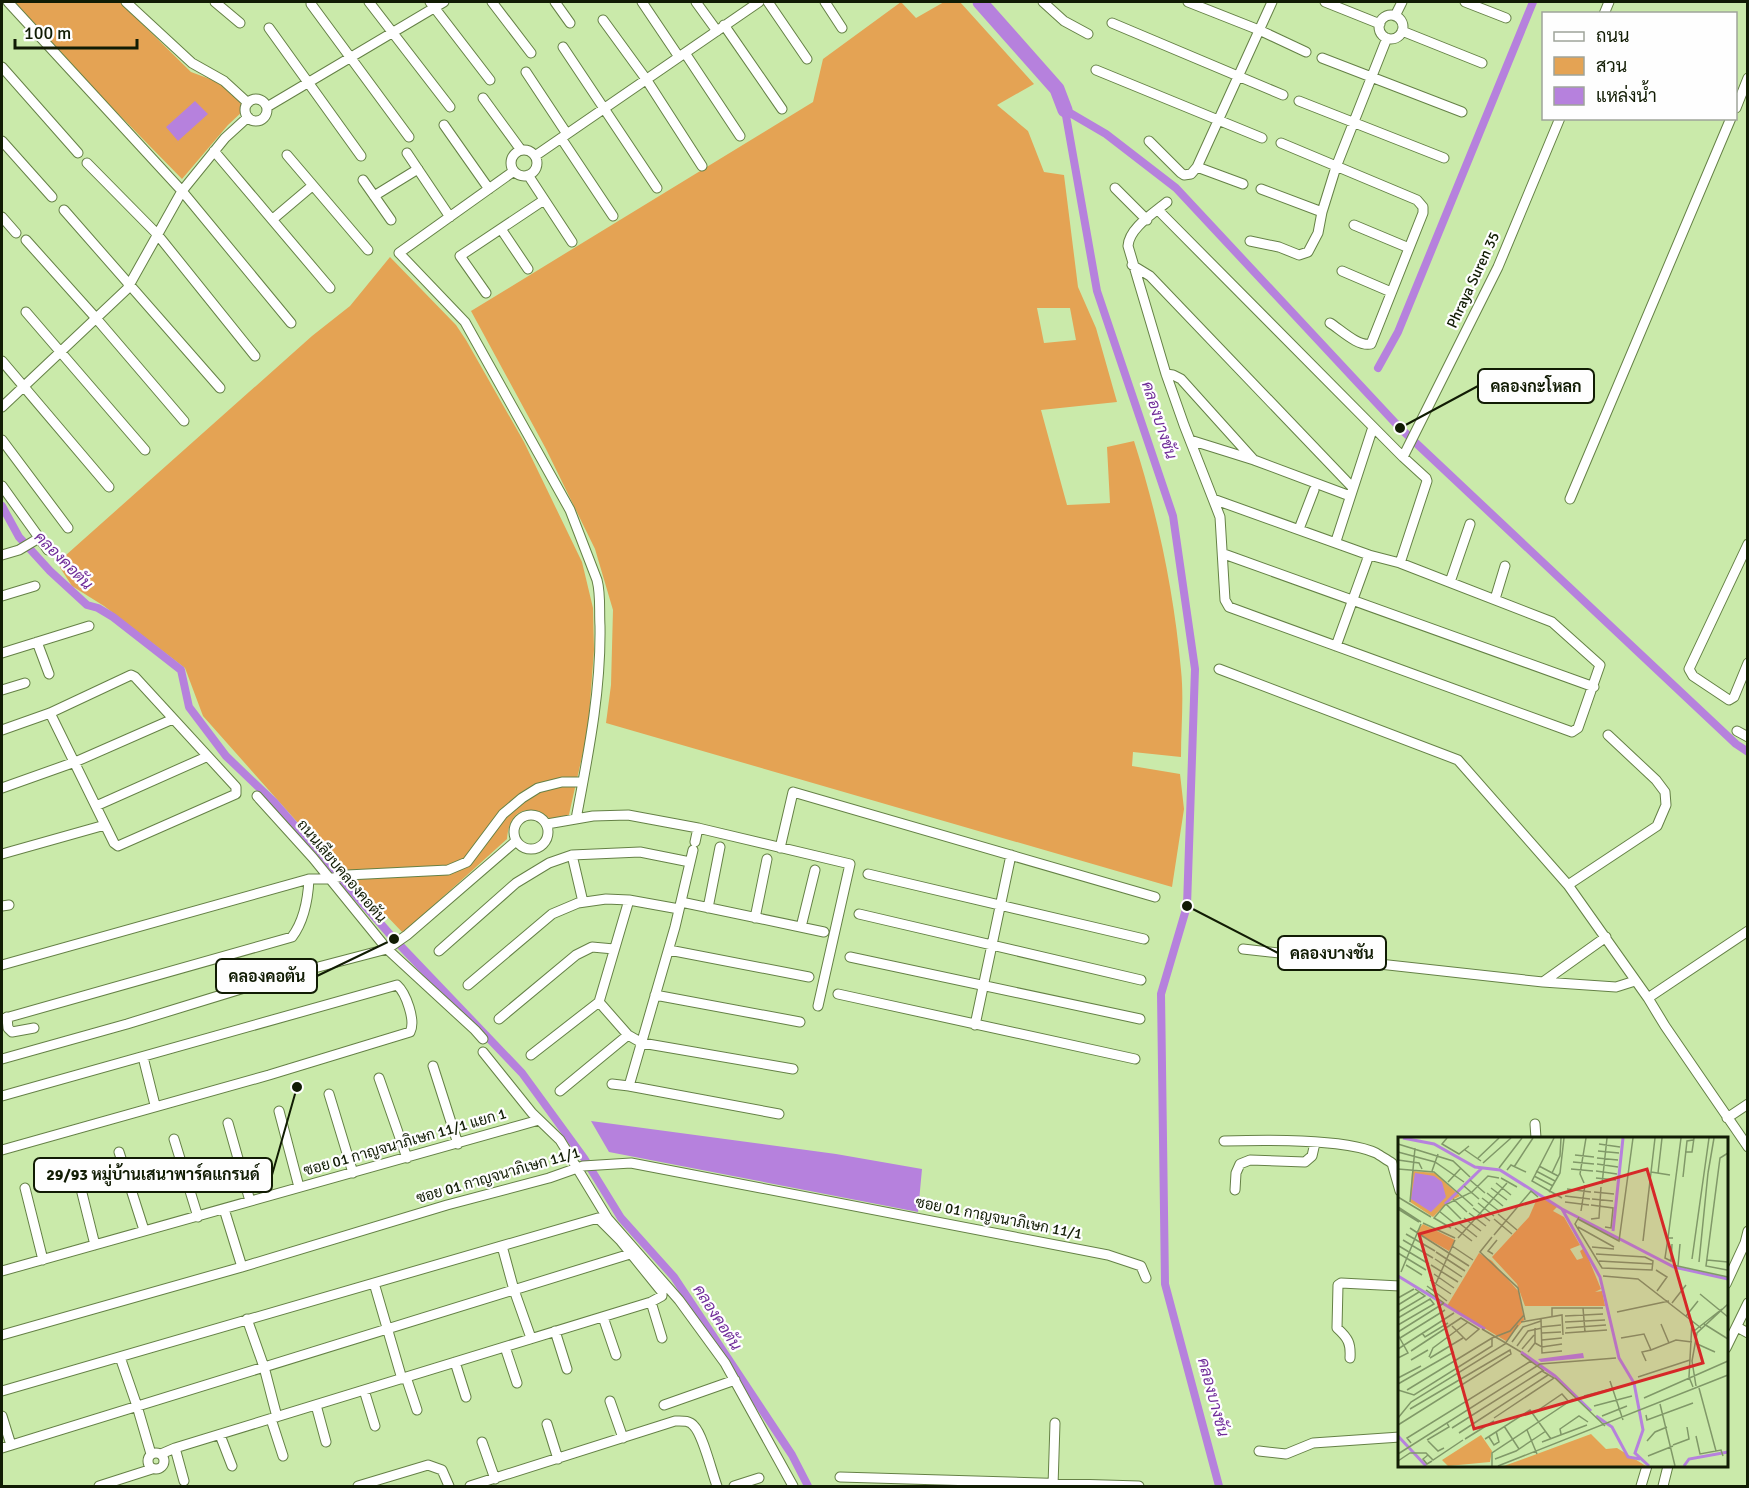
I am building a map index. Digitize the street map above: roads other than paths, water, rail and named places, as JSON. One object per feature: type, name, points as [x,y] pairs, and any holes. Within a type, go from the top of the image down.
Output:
[{"type":"street","points":[[8,2],[182,191],[291,323]]},
{"type":"street","points":[[126,2],[192,63],[224,81],[248,103]]},
{"type":"street","points":[[215,2],[240,23]]},
{"type":"street","points":[[369,2],[450,107]]},
{"type":"street","points":[[267,107],[392,33],[432,4],[444,2]]},
{"type":"street","points":[[492,2],[531,53]]},
{"type":"street","points":[[555,2],[570,23]]},
{"type":"street","points":[[642,2],[740,136]]},
{"type":"street","points":[[696,2],[720,28],[782,109]]},
{"type":"street","points":[[768,2],[807,60]]},
{"type":"street","points":[[825,2],[842,28]]},
{"type":"street","points":[[1043,2],[1064,21],[1088,34]]},
{"type":"street","points":[[1188,2],[1306,51]]},
{"type":"street","points":[[1149,141],[1184,175],[1191,174],[1197,167],[1272,2]]},
{"type":"street","points":[[1395,16],[1402,2]]},
{"type":"street","points":[[1465,2],[1506,18]]},
{"type":"street","points":[[535,156],[755,3]]},
{"type":"street","points":[[1327,3],[1380,24]]},
{"type":"street","points":[[311,4],[409,137]]},
{"type":"street","points":[[432,4],[490,80]]},
{"type":"street","points":[[1395,16],[1401,20],[1402,31],[1398,37],[1387,38],[1380,31],[1380,24],[1384,18],[1395,16]]},
{"type":"street","points":[[603,20],[646,79],[702,166]]},
{"type":"street","points":[[1112,23],[1283,95]]},
{"type":"street","points":[[269,28],[361,156]]},
{"type":"street","points":[[1402,31],[1482,63]]},
{"type":"street","points":[[1250,241],[1279,247],[1299,255],[1305,254],[1316,239],[1336,167],[1387,38]]},
{"type":"street","points":[[563,47],[657,188]]},
{"type":"street","points":[[1322,57],[1462,112]]},
{"type":"street","points":[[2,67],[78,153]]},
{"type":"street","points":[[1096,70],[1262,138]]},
{"type":"street","points":[[526,72],[613,216]]},
{"type":"street","points":[[1737,106],[1748,78]]},
{"type":"street","points":[[483,98],[521,150],[535,156],[536,166],[528,175],[520,175],[511,166],[512,158],[521,150]]},
{"type":"street","points":[[259,99],[264,102],[267,107],[266,116],[253,120],[248,117],[246,111],[248,103],[259,99]]},
{"type":"street","points":[[1299,101],[1444,158]]},
{"type":"street","points":[[2,407],[131,284],[182,191],[214,151],[248,117]]},
{"type":"street","name":"Phraya Suren 35","points":[[1404,454],[1498,267],[1559,120]]},
{"type":"street","points":[[1570,499],[1730,120]]},
{"type":"street","points":[[444,125],[489,189]]},
{"type":"street","points":[[2,141],[52,197]]},
{"type":"street","points":[[1281,143],[1420,202],[1424,207],[1369,345],[1360,343],[1330,323]]},
{"type":"street","points":[[214,151],[330,288]]},
{"type":"street","points":[[407,153],[450,217]]},
{"type":"street","points":[[287,155],[368,250]]},
{"type":"street","points":[[87,163],[157,234],[255,356]]},
{"type":"street","points":[[1197,167],[1243,184]]},
{"type":"street","points":[[374,196],[418,169]]},
{"type":"street","points":[[514,171],[399,253],[465,322],[570,510],[598,586],[600,649],[594,725],[576,819]]},
{"type":"street","points":[[528,175],[572,242]]},
{"type":"street","points":[[363,180],[391,220]]},
{"type":"street","points":[[273,219],[312,186]]},
{"type":"street","points":[[1115,188],[1147,220]]},
{"type":"street","points":[[1261,189],[1322,212]]},
{"type":"street","points":[[486,293],[460,256],[544,200]]},
{"type":"street","points":[[1167,202],[1134,231],[1128,240],[1132,265],[1166,374],[1190,440],[1220,517],[1225,600],[1229,607],[1572,732],[1578,729],[1600,665],[1552,622],[1400,563],[1369,555],[1336,541],[1213,499]]},
{"type":"street","points":[[64,210],[220,388]]},
{"type":"street","points":[[1158,210],[1426,478],[1427,481],[1400,563]]},
{"type":"street","points":[[2,217],[16,233]]},
{"type":"street","points":[[1354,225],[1409,248]]},
{"type":"street","points":[[501,229],[528,268]]},
{"type":"street","points":[[26,240],[184,421]]},
{"type":"street","points":[[1132,265],[1150,276],[1352,492]]},
{"type":"street","points":[[1342,271],[1391,292]]},
{"type":"street","points":[[26,312],[145,450]]},
{"type":"street","points":[[2,361],[109,487]]},
{"type":"street","points":[[1166,374],[1181,379],[1254,460]]},
{"type":"street","points":[[1336,541],[1373,427]]},
{"type":"street","points":[[2,440],[68,528]]},
{"type":"street","points":[[1190,440],[1352,492]]},
{"type":"street","points":[[2,486],[48,550]]},
{"type":"street","points":[[1299,529],[1314,490]]},
{"type":"street","points":[[1450,582],[1470,524]]},
{"type":"street","points":[[2,555],[19,550],[39,538]]},
{"type":"street","points":[[1748,544],[1689,669],[1693,676],[1729,700],[1734,697],[1748,663]]},
{"type":"street","points":[[1224,554],[1594,687]]},
{"type":"street","points":[[1336,646],[1369,555]]},
{"type":"street","points":[[1495,599],[1505,566]]},
{"type":"street","points":[[2,596],[35,586]]},
{"type":"street","points":[[2,653],[89,626]]},
{"type":"street","points":[[37,642],[49,674]]},
{"type":"street","points":[[1219,669],[1458,760],[1568,885],[1648,998],[1748,1147]]},
{"type":"street","points":[[2,730],[50,713],[131,675],[236,788],[236,794],[122,845],[114,843],[50,713]]},
{"type":"street","points":[[2,690],[25,683]]},
{"type":"street","points":[[2,788],[75,762],[173,719]]},
{"type":"street","points":[[1737,731],[1748,737]]},
{"type":"street","points":[[1568,885],[1657,826],[1666,805],[1665,792],[1656,780],[1608,735]]},
{"type":"street","points":[[96,806],[206,757]]},
{"type":"street","points":[[2,965],[309,879],[448,870],[466,862],[502,814],[522,798],[538,788],[562,782],[583,782]]},
{"type":"street","points":[[780,848],[793,792],[1155,897]]},
{"type":"street","name":"ถนนเลียบคลองคอตัน","points":[[257,796],[332,878],[389,947],[483,1039]]},
{"type":"street","points":[[531,814],[540,817],[547,824],[547,839],[542,845],[528,849],[516,842],[513,832],[515,823],[522,816],[531,814]]},
{"type":"street","points":[[547,824],[593,816],[628,815],[698,828],[850,864],[818,1005]]},
{"type":"street","points":[[2,854],[105,825]]},
{"type":"street","points":[[629,1086],[669,950],[698,828]]},
{"type":"street","points":[[2,1059],[389,947],[407,935],[516,842]]},
{"type":"street","points":[[708,908],[720,847]]},
{"type":"street","points":[[439,951],[516,883],[549,863],[572,855],[640,852],[690,862]]},
{"type":"street","points":[[572,855],[583,902]]},
{"type":"street","points":[[975,1025],[1011,855]]},
{"type":"street","points":[[755,918],[767,859]]},
{"type":"street","points":[[801,927],[815,870]]},
{"type":"street","points":[[868,874],[1144,939]]},
{"type":"street","points":[[34,1028],[12,1032],[4,1018],[292,937],[300,924],[308,897],[309,879]]},
{"type":"street","points":[[468,985],[552,914],[583,902],[606,899],[629,900],[708,908],[824,932]]},
{"type":"street","points":[[531,1055],[599,1002],[629,900]]},
{"type":"street","points":[[860,914],[1141,980]]},
{"type":"street","points":[[1648,998],[1748,931]]},
{"type":"street","points":[[1543,982],[1606,937]]},
{"type":"street","points":[[499,1019],[576,955],[592,947],[614,949]]},
{"type":"street","points":[[1243,949],[1543,982],[1616,987],[1635,981]]},
{"type":"street","points":[[669,950],[809,977]]},
{"type":"street","points":[[850,957],[1140,1019]]},
{"type":"street","points":[[2,1096],[397,985],[407,1004],[412,1025],[410,1032],[269,1075],[155,1105],[2,1150]]},
{"type":"street","points":[[838,994],[1135,1059]]},
{"type":"street","points":[[655,995],[800,1022]]},
{"type":"street","points":[[599,1002],[627,1035],[642,1043],[793,1069]]},
{"type":"street","points":[[560,1091],[627,1035]]},
{"type":"street","points":[[483,1052],[539,1120],[560,1140],[581,1167],[608,1219],[679,1300],[735,1380],[793,1486]]},
{"type":"street","points":[[143,1057],[155,1105]]},
{"type":"street","points":[[433,1066],[458,1144]]},
{"type":"street","points":[[379,1078],[407,1158]]},
{"type":"street","points":[[612,1084],[779,1114]]},
{"type":"street","points":[[329,1094],[353,1173]]},
{"type":"street","points":[[1727,1118],[1748,1104]]},
{"type":"street","points":[[279,1111],[299,1187]]},
{"type":"street","name":"ซอย 01 กาญจนาภิเษก 11/1 แยก 1","points":[[2,1272],[539,1120]]},
{"type":"street","points":[[228,1123],[250,1202]]},
{"type":"street","points":[[1535,1124],[1536,1137]]},
{"type":"street","points":[[174,1139],[198,1217]]},
{"type":"street","points":[[1224,1141],[1315,1143],[1355,1147],[1376,1153],[1392,1163],[1398,1184]]},
{"type":"street","points":[[1235,1190],[1236,1173],[1240,1164],[1250,1160],[1305,1162],[1312,1156],[1315,1143]]},
{"type":"street","points":[[119,1152],[144,1230]]},
{"type":"street","name":"ซอย 01 กาญจนาภิเษก 11/1","points":[[2,1335],[595,1164],[631,1163],[657,1167],[1053,1243],[1131,1262],[1141,1266],[1146,1278]]},
{"type":"street","points":[[78,1178],[95,1245]]},
{"type":"street","points":[[25,1188],[43,1260]]},
{"type":"street","points":[[224,1209],[242,1267]]},
{"type":"street","points":[[2,1391],[598,1218],[662,1292],[662,1296],[651,1302],[156,1454],[148,1460],[152,1469]]},
{"type":"street","points":[[1728,1280],[1746,1242],[1748,1231]]},
{"type":"street","points":[[502,1246],[531,1338]]},
{"type":"street","points":[[2,1416],[6,1447],[630,1254]]},
{"type":"street","points":[[374,1283],[387,1329],[417,1410]]},
{"type":"street","points":[[1350,1358],[1349,1339],[1337,1328],[1338,1285],[1341,1283],[1398,1286]]},
{"type":"street","points":[[651,1302],[662,1338]]},
{"type":"street","points":[[1728,1344],[1748,1304]]},
{"type":"street","points":[[603,1317],[616,1354]]},
{"type":"street","points":[[247,1319],[264,1367],[283,1456]]},
{"type":"street","points":[[1737,1327],[1748,1333]]},
{"type":"street","points":[[555,1331],[567,1368]]},
{"type":"street","points":[[505,1347],[517,1383]]},
{"type":"street","points":[[99,1486],[152,1469],[159,1470],[165,1461],[156,1454],[120,1357]]},
{"type":"street","points":[[455,1362],[466,1397]]},
{"type":"street","points":[[664,1405],[735,1380]]},
{"type":"street","points":[[364,1390],[375,1426]]},
{"type":"street","points":[[610,1401],[623,1438]]},
{"type":"street","points":[[316,1405],[326,1442]]},
{"type":"street","points":[[470,1486],[675,1421],[686,1421],[693,1425],[698,1433],[717,1486]]},
{"type":"street","points":[[547,1424],[558,1458]]},
{"type":"street","points":[[1053,1485],[1055,1424]]},
{"type":"street","points":[[220,1435],[232,1466]]},
{"type":"street","points":[[1259,1451],[1287,1454],[1313,1443],[1398,1437]]},
{"type":"street","points":[[482,1442],[495,1479]]},
{"type":"street","points":[[175,1448],[184,1481]]},
{"type":"street","points":[[358,1486],[369,1485],[428,1465],[442,1470],[449,1486]]},
{"type":"street","points":[[1641,1486],[1647,1467]]},
{"type":"street","points":[[1663,1486],[1668,1467]]},
{"type":"street","points":[[840,1477],[1139,1486]]},
{"type":"street","points":[[734,1486],[759,1478]]},
{"type":"water","points":[[195,101],[208,114],[178,141],[166,127]]},
{"type":"water","points":[[591,1121],[836,1154],[922,1169],[918,1212],[609,1152]]},
{"type":"waterway","name":"คลองบางชัน","points":[[980,2],[1057,89],[1065,110]]},
{"type":"waterway","points":[[1378,368],[1398,332],[1533,2]]},
{"type":"waterway","name":"คลองบางชัน","points":[[1065,110],[1097,291],[1173,516],[1195,669],[1187,906],[1161,994],[1165,1284],[1219,1486]]},
{"type":"waterway","points":[[1065,110],[1106,134],[1176,188],[1400,428],[1736,744],[1748,752]]},
{"type":"waterway","name":"คลองคอตัน","points":[[2,506],[19,537],[50,571],[87,605],[98,608],[113,617],[181,670],[189,707],[226,756],[274,802],[394,939],[522,1073],[584,1158],[621,1218],[674,1277],[792,1455],[808,1486]]},
{"type":"place","name":"คลองกะโหลก","points":[[1400,428]]},
{"type":"place","name":"คลองบางชัน","points":[[1187,906]]},
{"type":"place","name":"คลองคอตัน","points":[[394,939]]},
{"type":"place","name":"29/93 หมู่บ้านเสนาพาร์คแกรนด์","points":[[297,1087]]}]
